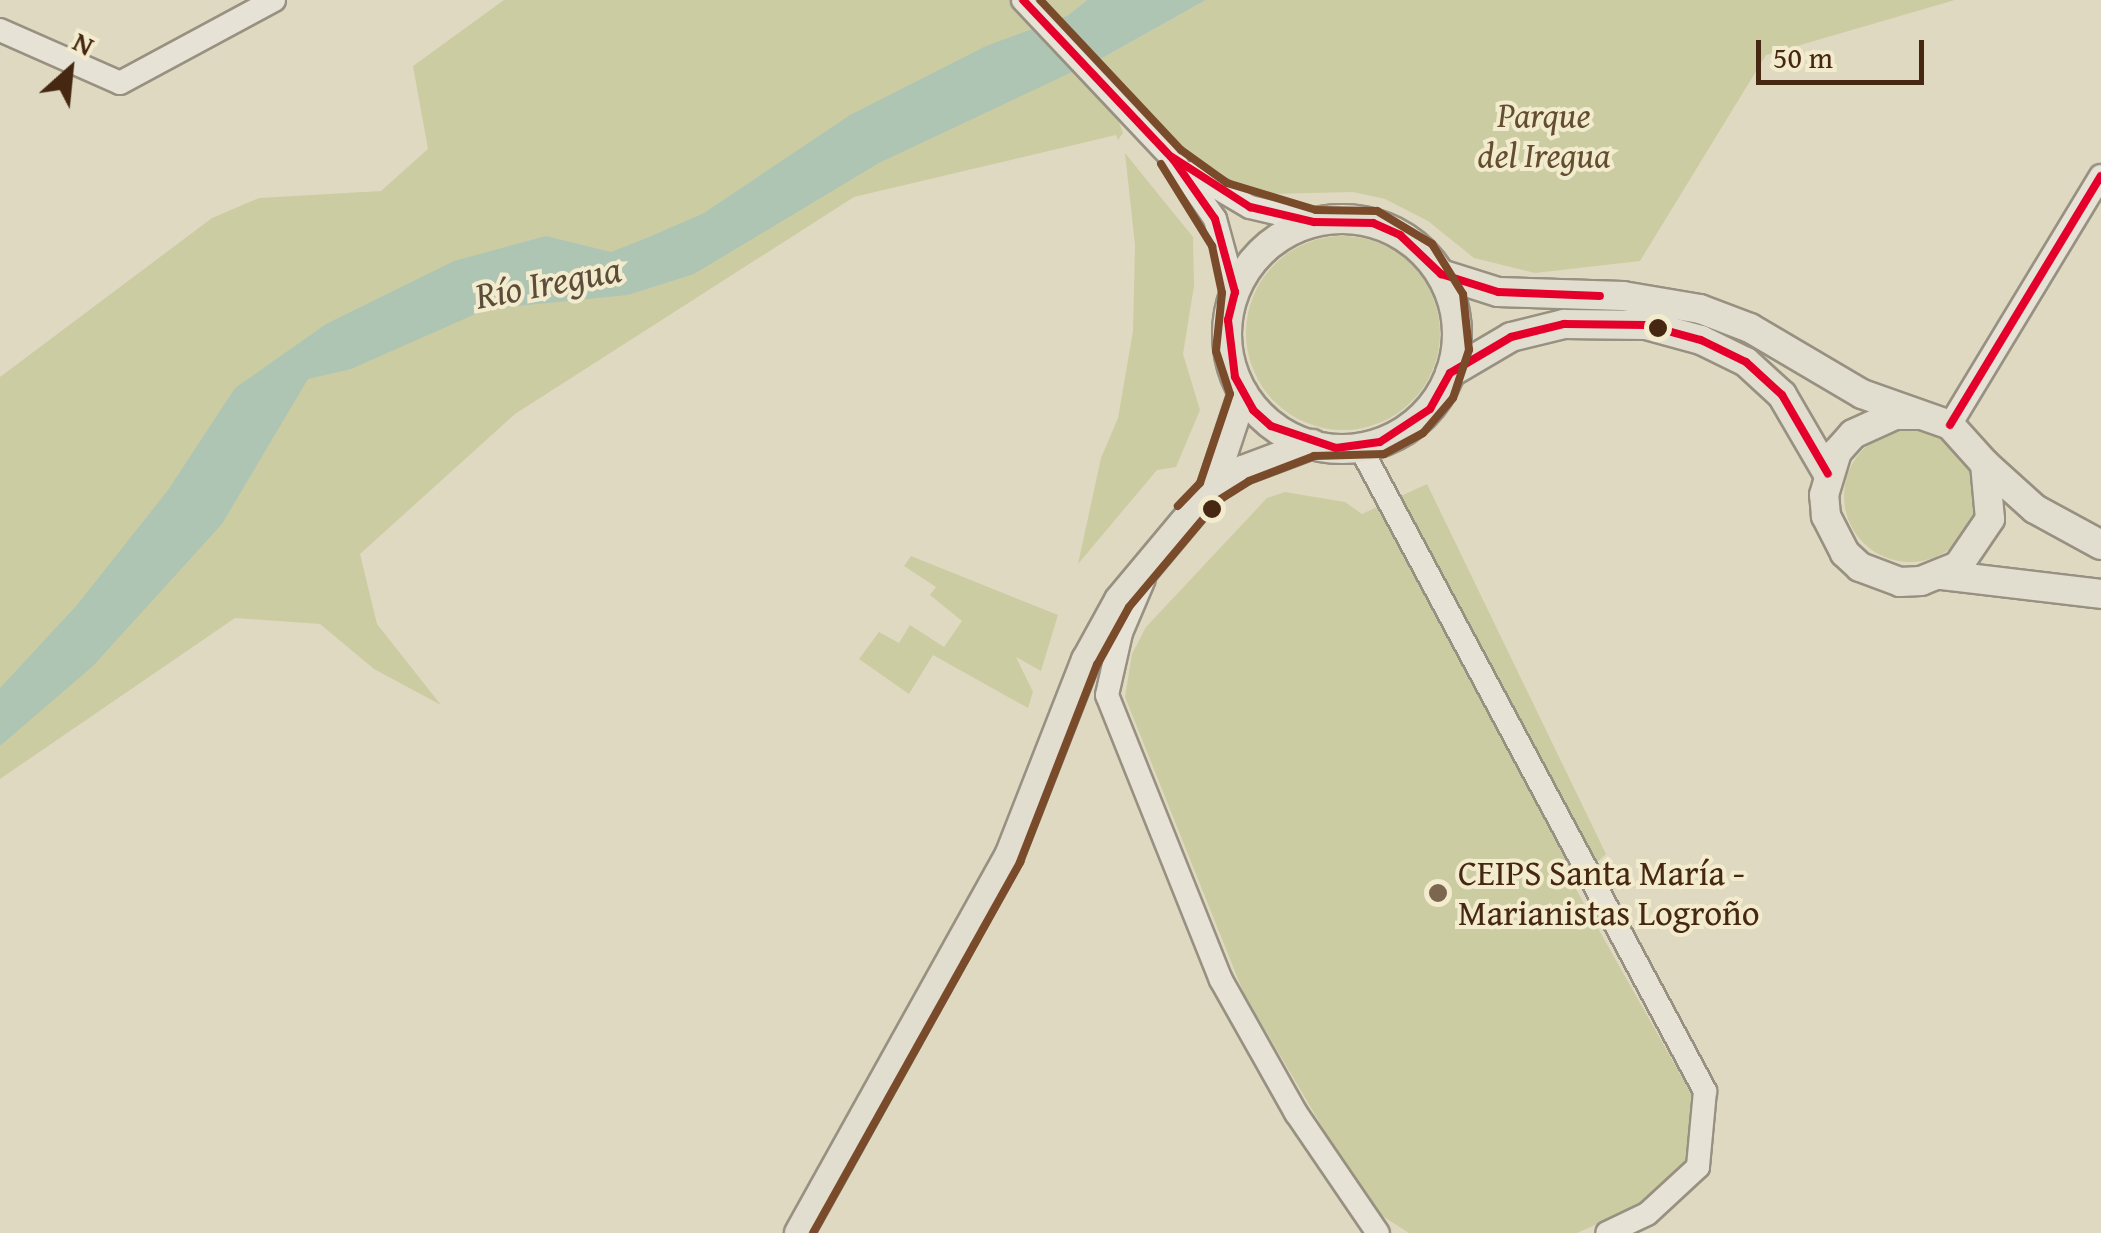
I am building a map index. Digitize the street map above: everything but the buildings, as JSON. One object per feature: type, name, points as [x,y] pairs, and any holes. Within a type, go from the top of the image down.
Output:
[{"type":"main road","points":[[1450,373],[1457,322],[1440,274],[1400,235],[1374,223],[1314,222],[1266,248],[1234,292],[1228,349],[1243,393],[1271,426],[1312,444],[1360,447],[1415,423],[1450,373],[1511,337],[1564,324],[1646,325],[1701,340],[1746,362],[1782,395],[1828,474]]},
{"type":"main road","points":[[1440,274],[1498,292],[1623,296],[1700,310],[1766,337],[1862,394],[1950,425],[1985,464],[2035,509],[2101,545]]},
{"type":"main road","points":[[1210,490],[1243,393]]},
{"type":"main road","points":[[1919,415],[1896,415],[1853,434],[1828,474],[1825,505],[1833,536],[1860,568],[1900,582],[1942,576],[2101,594]]},
{"type":"main road","points":[[799,1233],[1008,856],[1086,660],[1157,548],[1210,490],[1242,470],[1312,444]]},
{"type":"main road","points":[[1942,576],[1983,537],[1992,501],[1985,464]]},
{"type":"street","points":[[0,30],[120,83],[274,0]]},
{"type":"street","points":[[1024,0],[1173,159],[1215,219],[1234,292]]},
{"type":"street","points":[[1173,159],[1250,208],[1314,222]]},
{"type":"street","points":[[1950,425],[2101,176]]},
{"type":"street","points":[[1360,447],[1705,1091],[1698,1167],[1646,1214],[1608,1233]]},
{"type":"street","points":[[1157,548],[1122,633],[1108,695],[1221,980],[1296,1114],[1378,1233]]},
{"type":"green space","name":"Parque del Iregua","points":[[504,0],[1087,0],[1067,16],[1106,56],[1206,0],[1955,0],[1766,55],[1640,261],[1535,273],[1474,258],[1428,221],[1385,199],[1353,192],[1266,194],[1228,181],[1196,158],[1178,177],[1117,116],[1123,133],[1118,140],[1116,135],[854,197],[515,414],[360,554],[377,624],[441,705],[374,669],[320,624],[235,618],[0,779],[0,377],[212,218],[259,198],[381,191],[428,149],[413,66]]},
{"type":"green space","points":[[1125,153],[1193,237],[1194,286],[1183,354],[1200,410],[1176,467],[1157,470],[1078,564],[1101,458],[1118,418],[1133,331],[1135,245]]},
{"type":"green space","points":[[1343,236],[1380,244],[1411,265],[1432,296],[1440,333],[1432,370],[1411,401],[1380,422],[1343,430],[1306,422],[1275,401],[1254,370],[1246,333],[1254,296],[1275,265],[1306,244]]},
{"type":"green space","points":[[1910,430],[1935,435],[1957,449],[1971,471],[1976,496],[1971,521],[1957,543],[1935,557],[1910,562],[1885,557],[1863,543],[1849,521],[1844,496],[1849,471],[1863,449],[1885,435]]},
{"type":"green space","name":"CEIPS Santa María - Marianistas Logroño","points":[[1427,484],[1606,854],[1573,884],[1692,1095],[1687,1159],[1674,1183],[1656,1198],[1577,1233],[1409,1233],[1370,1208],[1244,994],[1125,697],[1132,654],[1146,627],[1267,498],[1285,492],[1345,502],[1362,514]]},
{"type":"green space","points":[[911,556],[1058,615],[1041,671],[1016,657],[1033,692],[1028,708],[933,655],[909,694],[859,659],[879,632],[899,643],[910,625],[944,647],[962,621],[930,595],[936,587],[904,566]]},
{"type":"water","name":"Río Iregua","points":[[1087,0],[1206,0],[1106,56],[879,163],[694,274],[628,295],[487,309],[351,369],[308,379],[222,524],[93,666],[0,746],[0,688],[77,605],[168,490],[235,388],[326,324],[454,261],[546,236],[611,252],[649,237],[704,213],[850,115],[986,46],[1067,16]]},
{"type":"transit line","points":[[1023,0],[1173,159],[1215,219],[1235,292],[1228,320],[1235,377],[1253,410],[1271,426],[1336,448],[1380,442],[1430,409],[1450,373],[1511,337],[1564,324],[1646,325],[1701,340],[1746,362],[1782,395],[1828,474]]},
{"type":"transit line","points":[[813,1233],[1020,862],[1097,665],[1129,607],[1219,500],[1249,481],[1314,456],[1384,454],[1423,433],[1453,398],[1469,350],[1463,294],[1432,244],[1377,211],[1316,210],[1227,183],[1181,150],[1040,0]]},
{"type":"transit line","points":[[1172,157],[1250,207],[1314,222],[1373,223],[1400,235],[1441,274],[1498,292],[1600,296]]},
{"type":"transit line","points":[[1161,164],[1212,246],[1222,293],[1216,351],[1230,394],[1200,483],[1178,506]]},
{"type":"transit line","points":[[1950,425],[2101,176]]},
{"type":"place","name":"CEIPS Santa María - Marianistas Logroño","points":[[1438,893]]}]
